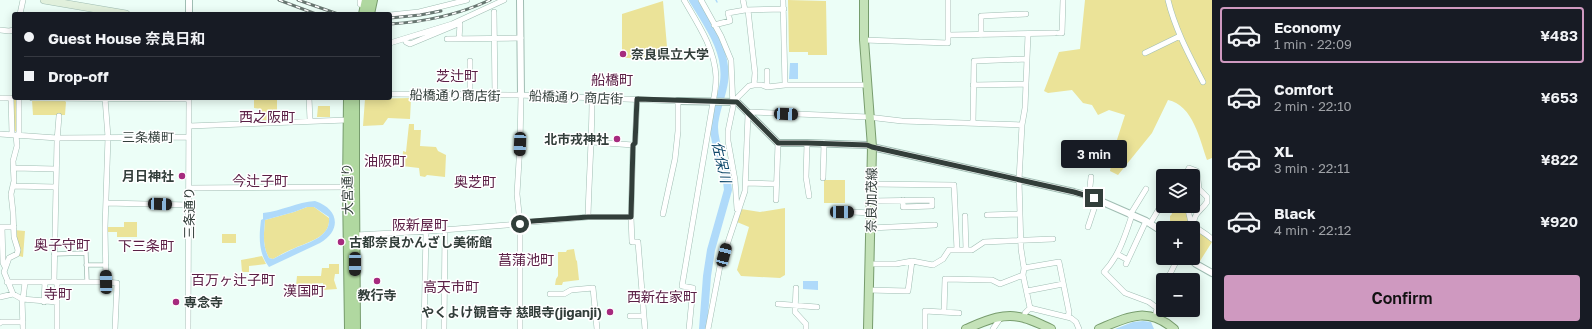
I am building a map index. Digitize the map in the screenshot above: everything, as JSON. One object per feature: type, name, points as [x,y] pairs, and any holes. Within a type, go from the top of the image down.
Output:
[{"type":"highway","points":[[366,9],[372,0]]},
{"type":"highway","name":"大宮通り","points":[[348,100],[347,120],[351,187],[356,235],[356,329]]},
{"type":"highway","name":"大宮通り","points":[[349,329],[351,187],[355,100]]},
{"type":"main road","points":[[44,0],[105,12]]},
{"type":"main road","name":"奈良加茂線","points":[[864,0],[864,40],[872,147],[868,329]]},
{"type":"main road","points":[[1099,329],[1134,316],[1144,315],[1154,317],[1174,329]]},
{"type":"main road","points":[[966,329],[988,319],[1001,316],[1024,318],[1051,329]]},
{"type":"street","points":[[20,12],[23,0]]},
{"type":"street","points":[[189,0],[189,12]]},
{"type":"street","points":[[360,0],[360,4],[366,9]]},
{"type":"street","points":[[392,15],[419,12],[467,0]]},
{"type":"street","points":[[392,42],[452,24],[504,0]]},
{"type":"street","points":[[520,0],[521,95],[517,194],[520,224],[520,329]]},
{"type":"street","points":[[684,0],[699,24],[712,54],[716,76],[682,286],[693,288],[689,329]]},
{"type":"street","points":[[701,0],[721,36],[731,60],[735,102],[778,143],[867,145],[1089,196],[1156,228]]},
{"type":"street","points":[[743,0],[746,10],[755,73],[754,85]]},
{"type":"street","points":[[783,0],[785,85]]},
{"type":"street","points":[[864,40],[948,43],[948,0]]},
{"type":"street","points":[[949,35],[1062,33],[1063,0]]},
{"type":"street","points":[[1168,0],[1180,36],[1203,82]]},
{"type":"street","points":[[714,24],[730,21],[728,13],[746,10],[784,9]]},
{"type":"street","points":[[494,12],[495,95]]},
{"type":"street","points":[[981,35],[981,16],[1026,14]]},
{"type":"street","points":[[405,39],[406,42],[410,44],[476,17]]},
{"type":"street","points":[[459,39],[460,24]]},
{"type":"street","points":[[0,30],[12,30]]},
{"type":"street","points":[[1028,34],[1026,108],[1022,125],[1019,180],[1020,240],[1024,268],[1023,275],[1030,308]]},
{"type":"street","points":[[1145,53],[1180,36]]},
{"type":"street","points":[[447,39],[521,38]]},
{"type":"street","points":[[973,123],[974,61],[1027,59]]},
{"type":"street","points":[[470,61],[470,95]]},
{"type":"street","points":[[767,71],[767,88]]},
{"type":"street","points":[[973,85],[1026,84]]},
{"type":"street","points":[[738,212],[735,180],[728,141],[728,131],[735,102],[749,86],[762,85],[767,88],[785,85],[868,85]]},
{"type":"street","name":"船橋通り商店街","points":[[392,94],[521,95]]},
{"type":"street","name":"船橋通り 商店街","points":[[521,95],[678,101]]},
{"type":"street","points":[[0,98],[11,98],[17,146],[13,161],[13,186],[11,194],[14,237],[18,250],[16,254],[9,258],[3,270]]},
{"type":"street","points":[[588,217],[589,169],[592,142],[592,98]]},
{"type":"street","points":[[637,99],[635,143],[633,145],[631,217],[632,242],[638,242],[645,329]]},
{"type":"street","points":[[16,135],[19,100]]},
{"type":"street","points":[[105,100],[108,137],[106,282]]},
{"type":"street","name":"三条通り","points":[[188,329],[189,100]]},
{"type":"street","points":[[309,100],[310,120]]},
{"type":"street","points":[[663,214],[675,159],[678,131],[678,101],[735,102]]},
{"type":"street","points":[[748,114],[751,112],[902,121],[1022,125]]},
{"type":"street","points":[[708,329],[720,266],[746,183],[748,114]]},
{"type":"street","points":[[57,329],[54,254],[57,138],[59,116]]},
{"type":"street","points":[[189,126],[310,120],[347,120]]},
{"type":"street","name":"三条横町","points":[[0,134],[57,138],[189,137]]},
{"type":"street","points":[[592,142],[633,145]]},
{"type":"street","points":[[776,200],[778,143]]},
{"type":"street","points":[[807,143],[806,177],[809,196]]},
{"type":"street","points":[[823,178],[824,143]]},
{"type":"street","points":[[14,168],[56,169]]},
{"type":"street","points":[[1089,196],[1092,177]]},
{"type":"street","points":[[746,183],[776,184]]},
{"type":"street","points":[[871,184],[954,185],[957,250]]},
{"type":"street","points":[[13,186],[56,187]]},
{"type":"street","points":[[188,188],[351,187]]},
{"type":"street","points":[[1146,189],[1131,215],[1117,254],[1104,272],[1125,293],[1136,296],[1158,308],[1154,317]]},
{"type":"street","points":[[1200,190],[1207,198],[1207,202],[1200,210]]},
{"type":"street","points":[[871,201],[902,200],[932,200],[932,206],[903,207],[902,200]]},
{"type":"street","points":[[1088,227],[1098,200]]},
{"type":"street","points":[[106,202],[189,205]]},
{"type":"street","points":[[833,211],[871,212]]},
{"type":"street","points":[[1117,254],[1127,262],[1148,223],[1156,212]]},
{"type":"street","points":[[987,215],[1020,214]]},
{"type":"street","points":[[965,216],[966,250]]},
{"type":"street","points":[[356,235],[426,232],[588,217],[631,217]]},
{"type":"street","points":[[870,228],[935,225]]},
{"type":"street","points":[[14,227],[1,227],[3,270],[13,294],[23,299],[57,302]]},
{"type":"street","points":[[444,329],[445,230]]},
{"type":"street","points":[[1200,230],[1212,239]]},
{"type":"street","points":[[424,329],[426,232]]},
{"type":"street","points":[[870,264],[896,264],[912,261],[933,265],[943,259],[949,250],[973,250],[982,242],[1053,239]]},
{"type":"street","points":[[55,242],[85,242],[87,282]]},
{"type":"street","points":[[54,254],[86,253]]},
{"type":"street","points":[[868,290],[908,291],[912,261]]},
{"type":"street","points":[[1024,268],[1059,262],[1069,312],[1068,317]]},
{"type":"street","points":[[86,265],[106,265]]},
{"type":"street","points":[[1198,265],[1212,273]]},
{"type":"street","points":[[944,312],[945,279],[992,280],[1000,284],[1023,275]]},
{"type":"street","points":[[7,282],[117,283],[115,329]]},
{"type":"street","points":[[23,329],[23,299],[25,282]]},
{"type":"street","points":[[44,302],[45,282]]},
{"type":"street","points":[[1027,291],[1063,284]]},
{"type":"street","points":[[550,294],[564,294],[571,290],[593,288],[597,329]]},
{"type":"street","points":[[796,288],[795,312],[806,324],[806,329]]},
{"type":"street","points":[[0,297],[13,294]]},
{"type":"street","points":[[778,304],[817,307]]},
{"type":"street","points":[[1030,308],[1068,317],[1076,322],[1079,329]]},
{"type":"street","points":[[1024,318],[1025,313],[1030,308]]},
{"type":"street","points":[[925,329],[925,311],[959,313]]},
{"type":"street","points":[[630,316],[644,316]]},
{"type":"street","points":[[993,329],[1001,316]]},
{"type":"street","points":[[0,323],[23,322]]},
{"type":"shaded area","points":[[788,0],[826,1],[827,55],[808,55],[808,52],[789,52]]},
{"type":"shaded area","points":[[1085,0],[1212,0],[1212,158],[1207,160],[1194,124],[1184,109],[1177,103],[1168,100],[1152,133],[1118,175],[1110,171],[1114,149],[1125,115],[1109,110],[1098,115],[1092,105],[1083,103],[1072,90],[1048,93],[1044,91],[1059,52],[1080,49]]},
{"type":"shaded area","points":[[663,1],[668,58],[622,58],[622,14]]},
{"type":"shaded area","points":[[392,98],[411,98],[410,119],[388,118],[383,125],[363,126],[365,100],[392,100]]},
{"type":"shaded area","points":[[13,100],[17,100],[18,132],[14,131]]},
{"type":"shaded area","points":[[32,100],[64,100],[66,102],[65,115],[33,115]]},
{"type":"shaded area","points":[[254,100],[277,100],[277,120],[261,120],[261,109],[254,108]]},
{"type":"shaded area","points":[[318,106],[330,106],[330,117],[317,117]]},
{"type":"shaded area","points":[[409,124],[414,124],[414,130],[421,130],[420,146],[436,147],[438,151],[446,155],[445,177],[427,175],[425,177],[420,176],[419,168],[402,166],[403,151],[406,152]]},
{"type":"shaded area","points":[[824,180],[845,180],[845,203],[824,203]]},
{"type":"shaded area","points":[[307,207],[314,207],[329,218],[329,224],[326,230],[318,238],[312,241],[289,250],[273,259],[269,258],[264,244],[265,220]]},
{"type":"shaded area","points":[[785,208],[785,275],[780,278],[741,276],[737,270],[749,227],[737,222],[741,209],[760,212]]},
{"type":"shaded area","points":[[1186,213],[1189,221],[1170,221],[1170,216],[1172,214]]},
{"type":"shaded area","points":[[124,222],[137,222],[137,237],[117,237],[117,232],[108,232],[108,227],[124,227]]},
{"type":"shaded area","points":[[14,230],[25,231],[23,257],[19,256]]},
{"type":"shaded area","points":[[1200,231],[1212,242],[1200,261]]},
{"type":"shaded area","points":[[222,234],[236,234],[236,243],[222,243]]},
{"type":"shaded area","points":[[574,249],[579,280],[563,282],[562,285],[555,285],[558,276],[558,252],[566,252],[567,250]]},
{"type":"shaded area","points":[[262,256],[266,264],[249,266],[249,272],[242,272],[241,260]]},
{"type":"shaded area","points":[[329,264],[339,264],[339,274],[335,274],[334,280],[337,289],[323,290],[323,283],[296,286],[297,276],[321,276],[322,268],[329,268]]},
{"type":"water","points":[[790,63],[798,63],[798,79],[789,79]]},
{"type":"water","points":[[315,201],[329,209],[333,214],[335,220],[332,232],[320,243],[269,267],[265,262],[260,244],[260,226],[261,220],[263,219],[263,213]],"holes":[[[307,207],[314,207],[329,217],[329,224],[322,235],[273,259],[269,258],[264,244],[265,220]]]},
{"type":"water","points":[[803,281],[818,281],[818,290],[803,289]]},
{"type":"water","points":[[1133,322],[1151,322],[1154,329],[1115,329]]},
{"type":"waterway","name":"佐保川","points":[[693,0],[716,39],[723,60],[724,82],[715,116],[714,127],[716,143],[728,190],[711,250],[707,276],[703,329]]},
{"type":"railway","points":[[279,0],[311,12]]},
{"type":"railway","points":[[298,0],[332,12]]},
{"type":"railway","points":[[392,24],[416,22],[454,14],[490,0]]},
{"type":"railway","points":[[392,18],[441,11]]},
{"type":"place","name":"奈良県立大学","points":[[623,54]]},
{"type":"place","name":"北市戎神社","points":[[617,139]]},
{"type":"place","name":"月日神社","points":[[182,176]]},
{"type":"place","name":"古都奈良かんざし美術館","points":[[341,242]]},
{"type":"place","name":"教行寺","points":[[377,281]]},
{"type":"place","name":"専念寺","points":[[176,302]]},
{"type":"place","name":"やくよけ観音寺 慈眼寺(jiganji)","points":[[610,312]]},
{"type":"district","name":"芝辻町","points":[[457,75]]},
{"type":"district","name":"船橋町","points":[[612,79]]},
{"type":"district","name":"西之阪町","points":[[267,116]]},
{"type":"district","name":"油阪町","points":[[385,160]]},
{"type":"district","name":"今辻子町","points":[[260,180]]},
{"type":"district","name":"奥芝町","points":[[475,181]]},
{"type":"district","name":"阪新屋町","points":[[420,224]]},
{"type":"district","name":"奥子守町","points":[[62,244]]},
{"type":"district","name":"下三条町","points":[[146,245]]},
{"type":"district","name":"菖蒲池町","points":[[526,259]]},
{"type":"district","name":"百万ヶ辻子町","points":[[233,279]]},
{"type":"district","name":"高天市町","points":[[451,286]]},
{"type":"district","name":"漢国町","points":[[304,290]]},
{"type":"district","name":"寺町","points":[[58,293]]},
{"type":"district","name":"西新在家町","points":[[662,296]]},
{"type":"route","points":[[520,224],[520,222],[588,217],[631,217],[633,145],[635,143],[637,99],[737,102],[778,143],[867,145],[1074,192],[1094,198]]}]
